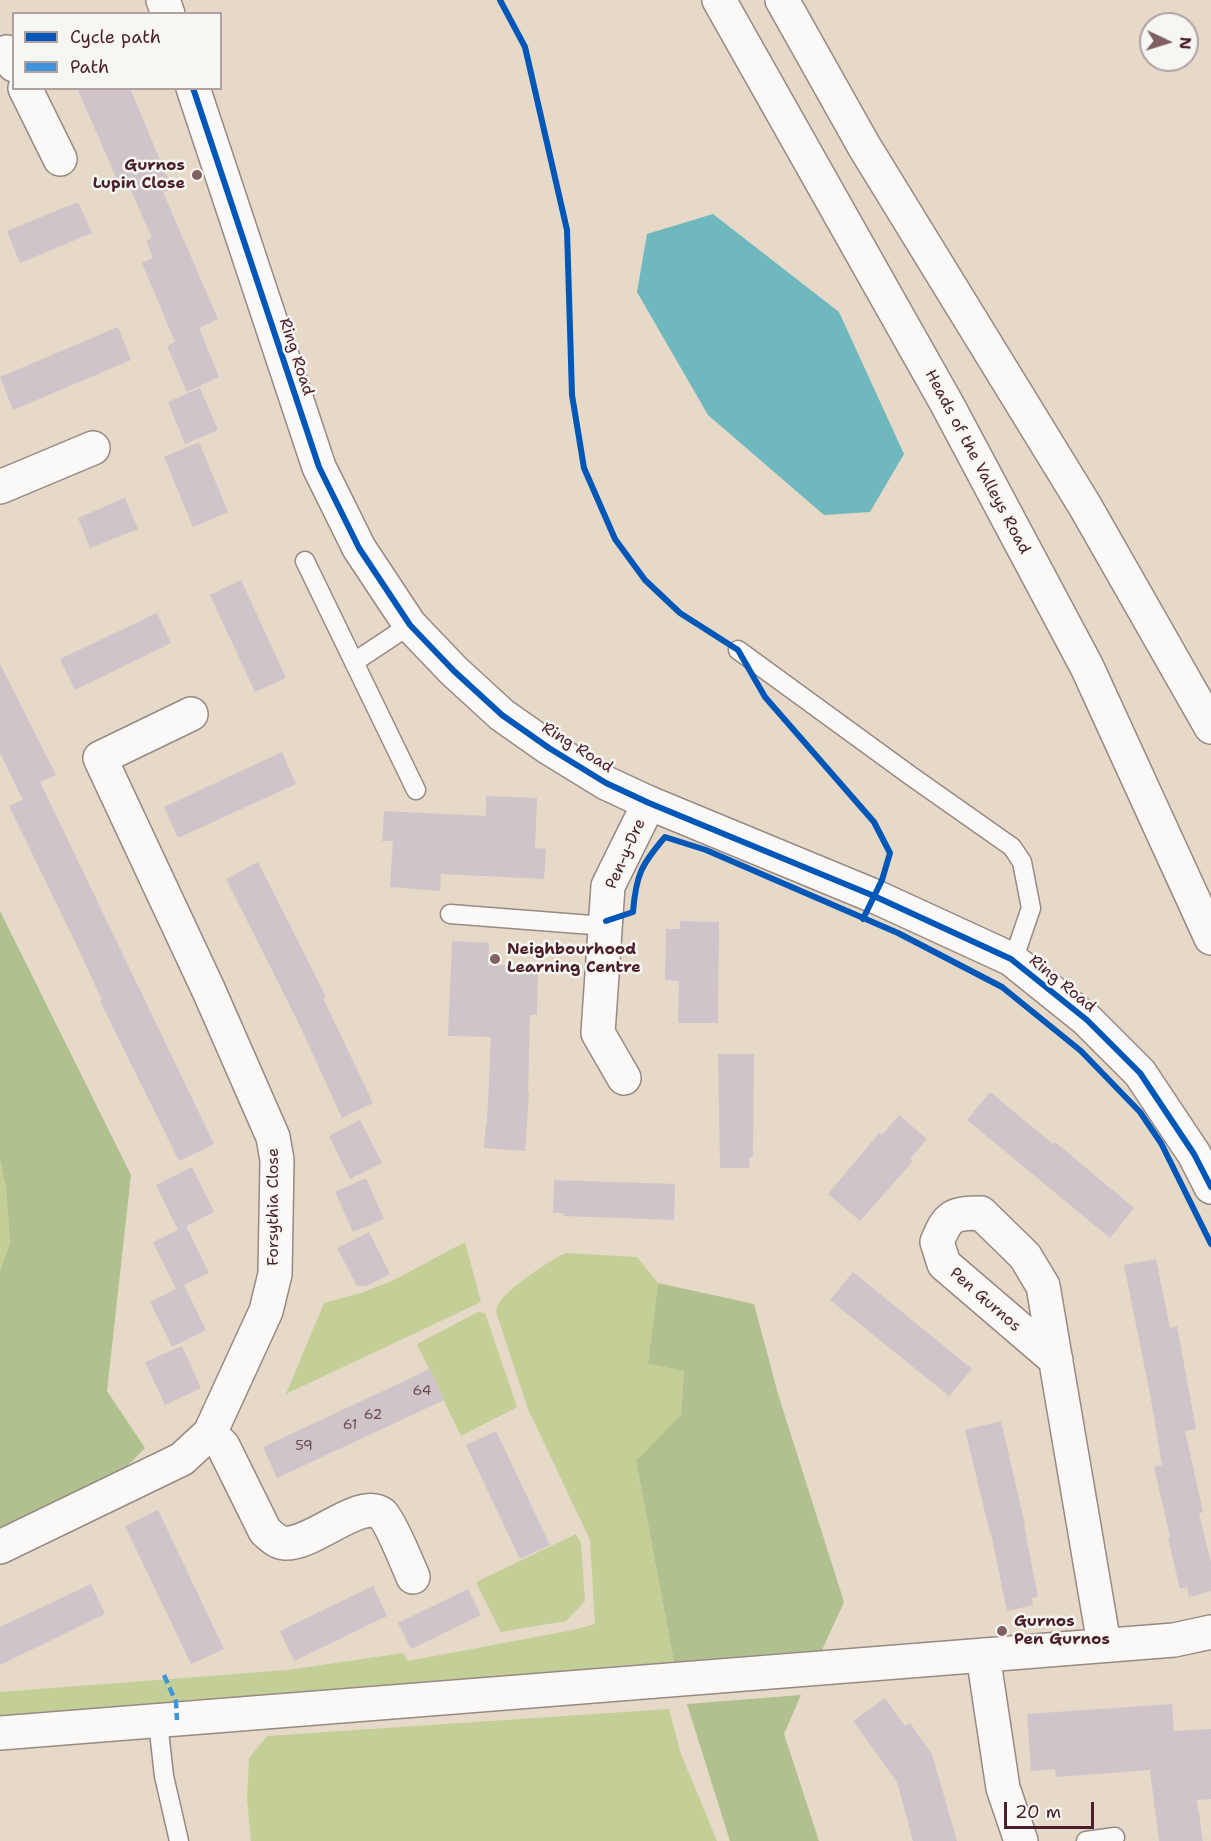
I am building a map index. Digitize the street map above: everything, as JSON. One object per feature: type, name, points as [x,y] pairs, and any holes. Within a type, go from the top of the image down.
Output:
[{"type":"main road","name":"Heads of the Valleys Road","points":[[718,0],[947,404],[1076,646],[1211,938]]},
{"type":"main road","points":[[782,0],[864,146],[1085,506],[1211,727]]},
{"type":"main road","points":[[0,55],[7,52],[12,61]]},
{"type":"main road","points":[[26,90],[60,159]]},
{"type":"main road","name":"Ring Road","points":[[194,90],[319,467],[359,548],[410,625],[454,671],[502,715],[549,748],[606,783],[874,896],[1011,960],[1087,1020],[1140,1073],[1194,1154],[1211,1187]]},
{"type":"main road","points":[[0,487],[93,448]]},
{"type":"main road","name":"Forsythia Close","points":[[0,1547],[182,1459],[210,1433],[266,1311],[274,1274],[277,1160],[273,1137],[218,1012],[100,758],[191,714]]},
{"type":"main road","name":"Pen-y-Dre","points":[[624,1078],[598,1033],[608,886],[649,803]]},
{"type":"main road","points":[[1056,1360],[1104,1644]]},
{"type":"main road","points":[[210,1433],[223,1446],[265,1531],[276,1541],[289,1543],[309,1537],[359,1512],[372,1509],[384,1515],[413,1576]]},
{"type":"main road","points":[[0,1733],[1174,1640],[1211,1632]]},
{"type":"main road","points":[[983,1655],[1003,1788],[1021,1841]]},
{"type":"lane","points":[[305,561],[416,790]]},
{"type":"lane","points":[[354,662],[410,625]]},
{"type":"lane","points":[[738,650],[910,776],[1012,847],[1022,862],[1031,908],[1011,960]]},
{"type":"lane","points":[[450,914],[605,926]]},
{"type":"lane","points":[[158,1722],[164,1776],[179,1841]]},
{"type":"lane","points":[[1086,1841],[1115,1837]]},
{"type":"green space","points":[[0,911],[131,1175],[107,1391],[145,1448],[123,1470],[0,1528],[0,1271],[10,1243],[6,1188],[0,1159]]},
{"type":"green space","points":[[0,1159],[6,1188],[10,1243],[0,1271]]},
{"type":"green space","points":[[465,1242],[481,1302],[286,1394],[324,1303],[361,1293],[394,1280]]},
{"type":"green space","points":[[566,1253],[637,1257],[658,1283],[648,1364],[684,1371],[681,1415],[636,1462],[674,1662],[0,1716],[0,1692],[288,1670],[403,1653],[408,1661],[595,1624],[590,1540],[528,1409],[496,1312],[498,1304],[511,1290],[540,1268]]},
{"type":"green space","points":[[658,1283],[754,1304],[778,1394],[844,1602],[822,1650],[674,1662],[636,1461],[681,1415],[684,1371],[648,1364]]},
{"type":"green space","points":[[478,1312],[485,1313],[517,1407],[461,1436],[417,1344]]},
{"type":"green space","points":[[576,1534],[581,1543],[585,1601],[566,1621],[501,1632],[476,1582]]},
{"type":"green space","points":[[801,1695],[784,1734],[819,1841],[730,1841],[687,1704]]},
{"type":"green space","points":[[669,1709],[681,1754],[717,1841],[251,1841],[247,1799],[249,1758],[267,1736]]},
{"type":"water","points":[[713,214],[839,312],[904,454],[870,512],[824,515],[708,415],[637,292],[647,234]]},
{"type":"building","points":[[78,90],[131,90],[172,189],[163,192],[218,319],[199,328],[219,377],[187,392],[167,346],[175,342],[142,263],[153,258],[146,241],[152,238],[130,188],[122,191]]},
{"type":"building","points":[[78,202],[92,233],[20,263],[7,231]]},
{"type":"building","points":[[118,327],[131,360],[13,410],[0,377]]},
{"type":"building","points":[[200,388],[218,430],[185,444],[168,402]]},
{"type":"building","points":[[199,442],[228,512],[193,527],[164,457]]},
{"type":"building","points":[[125,498],[138,529],[90,548],[78,518]]},
{"type":"building","points":[[241,580],[286,678],[255,692],[210,595]]},
{"type":"building","points":[[157,613],[171,643],[75,690],[60,659]]},
{"type":"building","points":[[0,664],[56,775],[40,782],[214,1144],[179,1161],[100,1001],[102,1000],[77,946],[9,806],[23,800],[0,753]]},
{"type":"building","points":[[282,752],[296,784],[178,838],[164,807]]},
{"type":"building","points":[[486,796],[537,798],[535,848],[546,849],[544,879],[441,874],[440,891],[390,887],[393,841],[382,841],[384,811],[486,816]]},
{"type":"building","points":[[258,862],[326,997],[323,998],[373,1103],[342,1118],[299,1024],[226,879]]},
{"type":"building","points":[[680,921],[719,922],[718,1023],[678,1023],[679,981],[665,980],[666,929],[680,929]]},
{"type":"building","points":[[452,941],[489,943],[488,965],[538,966],[537,1015],[530,1015],[529,1093],[525,1151],[484,1148],[491,1037],[448,1036]]},
{"type":"building","points":[[718,1054],[754,1054],[753,1157],[749,1157],[750,1168],[720,1168]]},
{"type":"building","points":[[990,1092],[1053,1144],[1055,1142],[1134,1208],[1110,1238],[967,1120]]},
{"type":"building","points":[[899,1115],[927,1139],[910,1159],[913,1161],[860,1221],[828,1194],[879,1133],[882,1135]]},
{"type":"building","points":[[360,1120],[382,1163],[350,1179],[329,1136]]},
{"type":"building","points":[[192,1167],[214,1212],[186,1226],[209,1273],[184,1285],[206,1330],[172,1347],[150,1302],[176,1289],[153,1242],[178,1230],[156,1185]]},
{"type":"building","points":[[366,1178],[384,1219],[353,1232],[335,1192]]},
{"type":"building","points":[[554,1180],[675,1184],[674,1220],[563,1216],[564,1213],[553,1213]]},
{"type":"building","points":[[369,1232],[390,1274],[366,1286],[357,1286],[337,1248]]},
{"type":"building","points":[[1156,1259],[1170,1328],[1177,1326],[1196,1429],[1185,1431],[1203,1512],[1199,1513],[1211,1563],[1211,1591],[1189,1597],[1187,1587],[1180,1589],[1154,1467],[1162,1465],[1124,1265]]},
{"type":"building","points":[[853,1272],[972,1369],[949,1396],[830,1300]]},
{"type":"building","points":[[182,1346],[201,1388],[165,1405],[145,1362]]},
{"type":"building","points":[[430,1369],[444,1400],[277,1478],[263,1447]]},
{"type":"building","points":[[1001,1421],[1025,1525],[1038,1597],[1032,1598],[1033,1605],[1007,1611],[991,1533],[965,1430]]},
{"type":"building","points":[[496,1431],[550,1545],[520,1559],[466,1445]]},
{"type":"building","points":[[158,1510],[224,1649],[191,1664],[125,1526]]},
{"type":"building","points":[[91,1584],[105,1614],[0,1665],[0,1627]]},
{"type":"building","points":[[373,1586],[387,1616],[294,1661],[280,1631]]},
{"type":"building","points":[[468,1589],[481,1615],[411,1649],[398,1623]]},
{"type":"building","points":[[885,1698],[905,1726],[910,1723],[932,1754],[957,1841],[913,1841],[897,1782],[853,1721]]},
{"type":"building","points":[[1172,1704],[1174,1731],[1211,1729],[1211,1799],[1197,1800],[1203,1841],[1159,1841],[1150,1770],[1056,1777],[1055,1769],[1031,1771],[1027,1714]]},
{"type":"marked path","points":[[164,1675],[176,1702],[177,1720]]},
{"type":"cycle path","points":[[500,0],[525,47],[567,230],[572,395],[584,468],[615,539],[645,580],[680,613],[738,650],[765,697],[874,822],[890,853],[882,880],[863,919]]},
{"type":"cycle path","points":[[194,90],[319,467],[359,548],[410,625],[454,671],[502,715],[549,748],[606,783],[874,896],[1011,959],[1087,1020],[1140,1073],[1194,1154],[1211,1187]]},
{"type":"cycle path","points":[[606,921],[633,912],[641,871],[650,855],[665,837],[706,850],[898,933],[1002,987],[1081,1051],[1140,1112],[1161,1143],[1211,1244]]},
{"type":"place","name":"Gurnos Lupin Close","points":[[197,175]]},
{"type":"place","name":"Neighbourhood Learning Centre","points":[[495,959]]},
{"type":"place","name":"Gurnos Pen Gurnos","points":[[1002,1631]]}]
